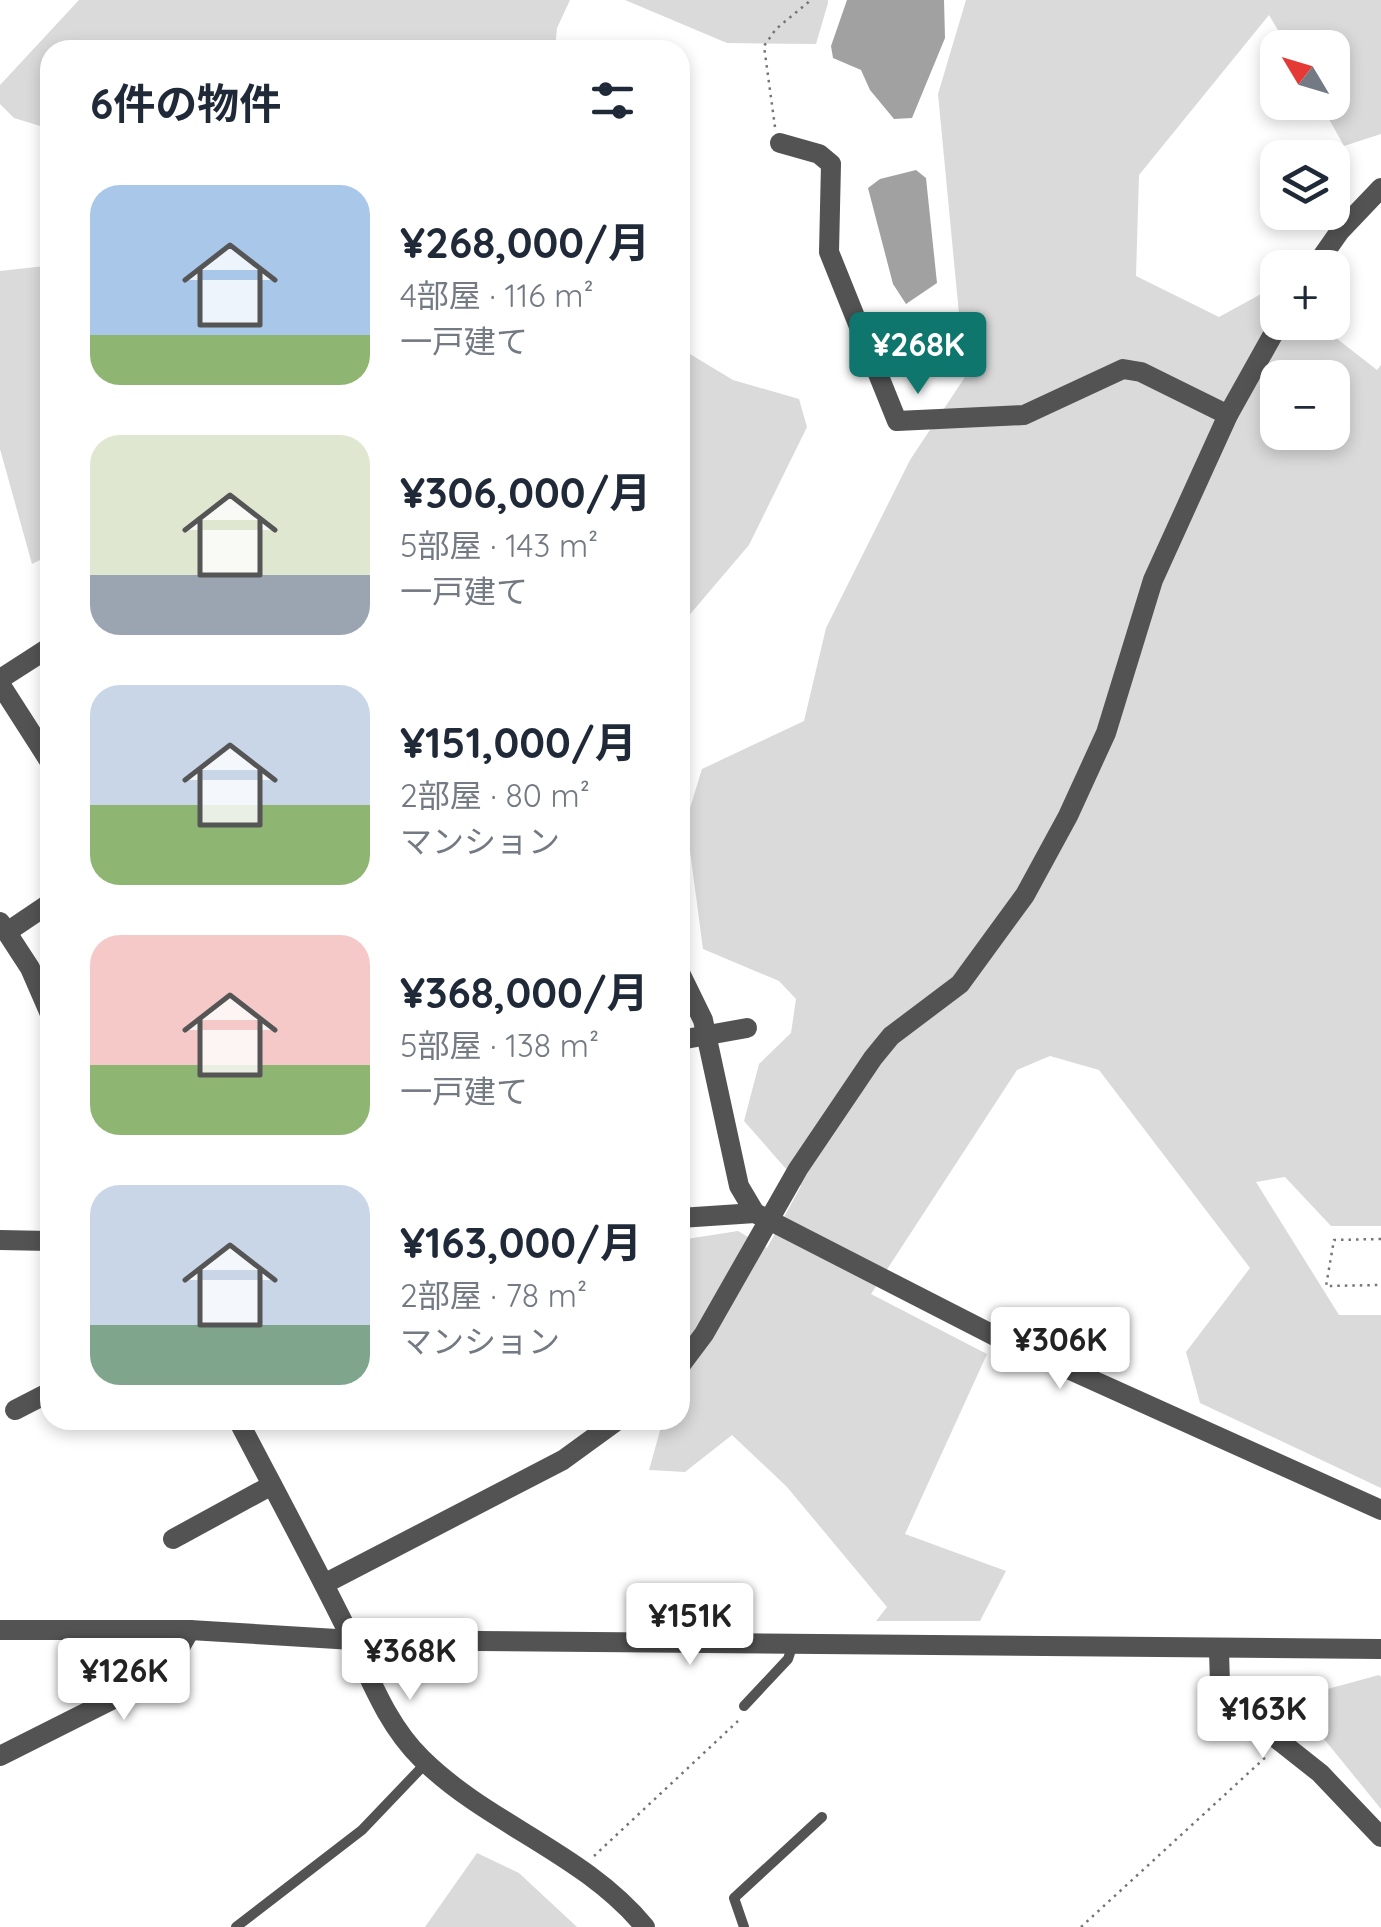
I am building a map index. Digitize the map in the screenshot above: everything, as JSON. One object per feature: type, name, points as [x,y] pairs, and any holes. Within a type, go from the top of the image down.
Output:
[{"type":"street","points":[[780,143],[819,154],[832,164],[828,252],[897,421],[1024,414],[1123,369],[1140,372],[1228,416]]},
{"type":"street","points":[[1327,250],[1381,188]]},
{"type":"street","points":[[690,1353],[704,1334],[761,1217],[872,1058],[891,1036],[960,984],[1025,895],[1106,732],[1152,580],[1228,416],[1270,340]]},
{"type":"street","points":[[40,654],[0,682],[40,746]]},
{"type":"street","points":[[40,908],[3,926],[40,991]]},
{"type":"street","points":[[690,997],[706,1036],[739,1186],[761,1217],[998,1338],[1381,1510]]},
{"type":"street","points":[[690,1038],[746,1028]]},
{"type":"street","points":[[690,1218],[761,1217]]},
{"type":"street","points":[[0,1240],[40,1242]]},
{"type":"street","points":[[16,1410],[40,1397]]},
{"type":"street","points":[[243,1430],[395,1727],[426,1763],[582,1867],[646,1927]]},
{"type":"street","points":[[324,1584],[563,1460],[604,1430]]},
{"type":"street","points":[[173,1539],[272,1485]]},
{"type":"street","points":[[0,1630],[190,1630],[352,1640],[1381,1650]]},
{"type":"street","points":[[0,1756],[166,1673],[190,1630]]},
{"type":"street","points":[[1218,1651],[1220,1684],[1230,1702],[1320,1773],[1381,1837]]},
{"type":"lane","points":[[744,1706],[788,1659],[793,1644]]},
{"type":"lane","points":[[236,1927],[362,1830],[426,1763]]},
{"type":"lane","points":[[744,1927],[734,1898],[822,1816]]},
{"type":"path","points":[[780,143],[762,57],[764,46],[776,29],[811,0]]},
{"type":"path","points":[[1381,1239],[1334,1240],[1326,1286],[1381,1285]]},
{"type":"path","points":[[582,1867],[741,1718],[744,1706]]},
{"type":"path","points":[[1082,1927],[1281,1743]]},
{"type":"shaded area","points":[[79,0],[570,0],[556,40],[42,40]]},
{"type":"shaded area","points":[[625,0],[828,3],[816,44],[727,43]]},
{"type":"shaded area","points":[[847,0],[944,0],[945,38],[912,118],[894,119],[870,90],[861,70],[833,58],[831,46]]},
{"type":"shaded area","points":[[966,0],[1381,0],[1381,134],[1350,144],[1350,140],[1341,140],[1329,120],[1350,120],[1350,30],[1278,30],[1269,15],[1139,175],[1136,276],[1219,317],[1260,295],[1260,340],[1339,340],[1377,370],[1381,365],[1381,1226],[1331,1226],[1285,1177],[1256,1182],[1339,1315],[1381,1315],[1381,1488],[1200,1403],[1186,1352],[1250,1268],[1099,1070],[1050,1056],[1017,1070],[871,1294],[987,1354],[905,1534],[1006,1571],[980,1621],[876,1621],[887,1607],[787,1487],[732,1435],[685,1472],[649,1470],[660,1430],[690,1430],[690,1238],[738,1231],[767,1248],[801,1186],[744,1121],[759,1064],[791,1033],[796,999],[779,981],[703,949],[690,851],[690,808],[702,769],[804,721],[826,628],[910,460],[965,377],[938,94]]},
{"type":"shaded area","points":[[40,42],[40,126],[14,118],[0,104],[0,85]]},
{"type":"shaded area","points":[[916,170],[926,178],[937,283],[906,304],[893,284],[868,188],[880,179]]},
{"type":"shaded area","points":[[40,267],[40,560],[32,564],[0,449],[0,271]]},
{"type":"shaded area","points":[[690,354],[733,380],[799,399],[807,427],[749,545],[690,614]]},
{"type":"shaded area","points":[[1379,1675],[1381,1809],[1307,1718],[1298,1697]]},
{"type":"shaded area","points":[[477,1853],[519,1873],[577,1927],[425,1927]]}]
